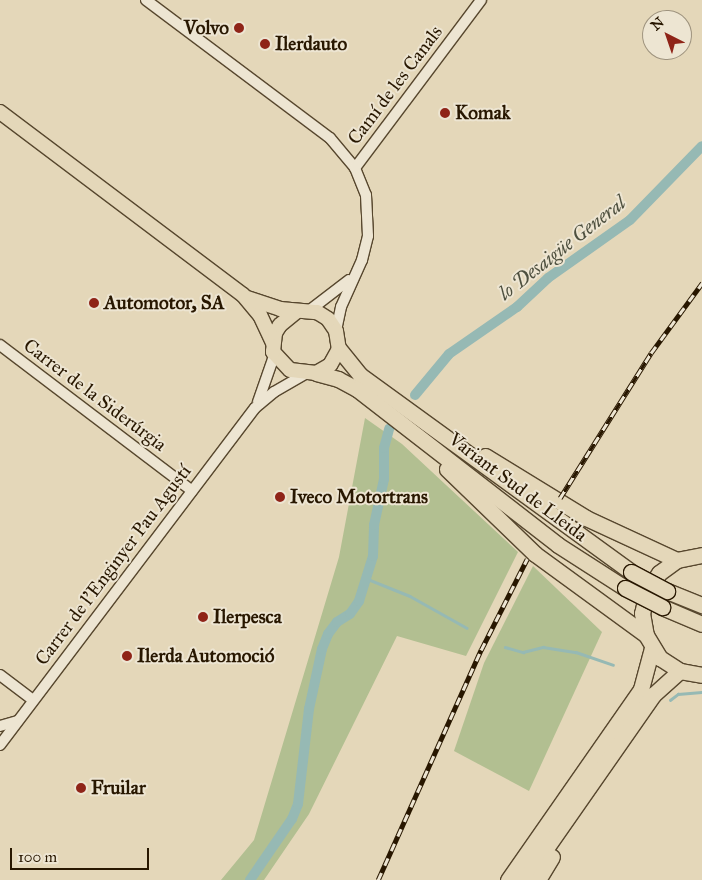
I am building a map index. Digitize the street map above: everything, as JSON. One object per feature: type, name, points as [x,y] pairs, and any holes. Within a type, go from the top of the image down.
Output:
[{"type":"highway","name":"Variant Sud de Lleida","points":[[339,349],[360,375],[406,417],[558,544],[625,588],[662,607],[702,624]]},
{"type":"highway","name":"Variant Sud de Lleida","points":[[310,374],[346,382],[406,417],[631,572],[667,591],[702,605]]},
{"type":"highway","points":[[406,417],[586,518],[690,557]]},
{"type":"highway","points":[[406,417],[535,554],[649,642],[680,671],[702,675]]},
{"type":"highway","points":[[508,880],[641,689],[649,642],[642,613],[647,592],[659,573],[690,557],[702,543]]},
{"type":"highway","points":[[524,880],[608,763],[653,695],[680,671]]},
{"type":"highway","points":[[538,880],[608,763]]},
{"type":"main road","points":[[0,112],[242,295],[260,315],[274,349],[290,370],[310,374],[330,365],[339,349],[336,331],[323,315],[270,307],[242,295]]},
{"type":"main road","points":[[274,349],[280,325],[304,311]]},
{"type":"street","points":[[146,0],[330,138],[355,168],[363,186],[368,218],[365,252],[341,307],[336,331]]},
{"type":"street","name":"Camí de les Canals","points":[[355,168],[481,0]]},
{"type":"street","points":[[304,311],[335,294],[358,270]]},
{"type":"street","name":"Carrer de la Siderúrgia","points":[[0,345],[192,491]]},
{"type":"street","name":"Carrer de l'Enginyer Pau Agustí","points":[[255,408],[274,349]]},
{"type":"street","name":"Carrer de l'Enginyer Pau Agustí","points":[[0,745],[32,700],[255,408],[274,392],[310,374]]},
{"type":"street","points":[[0,675],[32,700]]},
{"type":"street","points":[[0,726],[17,721]]},
{"type":"green space","points":[[365,418],[402,444],[518,552],[466,656],[397,636],[309,814],[264,880],[221,880],[254,840],[339,557]]},
{"type":"green space","points":[[533,566],[602,632],[529,791],[454,751],[484,663]]},
{"type":"waterway","name":"lo Desaigüe General","points":[[415,395],[449,354],[517,307],[548,278],[630,220],[702,146]]},
{"type":"waterway","points":[[250,880],[292,819],[298,804],[309,709],[322,649],[328,634],[337,622],[350,614],[359,601],[373,556],[374,525],[384,479],[384,448],[389,429]]},
{"type":"waterway","points":[[365,578],[410,596],[467,628]]},
{"type":"waterway","points":[[505,647],[523,652],[543,647],[576,652],[613,665]]},
{"type":"waterway","points":[[670,700],[678,694],[702,692]]},
{"type":"railway","points":[[560,498],[651,353],[702,283]]},
{"type":"railway","points":[[378,880],[481,650],[527,559]]},
{"type":"place","name":"Volvo","points":[[239,28]]},
{"type":"place","name":"Ilerdauto","points":[[265,44]]},
{"type":"place","name":"Komak","points":[[445,113]]},
{"type":"place","name":"Automotor, SA","points":[[94,303]]},
{"type":"place","name":"Iveco Motortrans","points":[[280,497]]},
{"type":"place","name":"Ilerpesca","points":[[203,617]]},
{"type":"place","name":"Ilerda Automoció","points":[[127,656]]},
{"type":"place","name":"Fruilar","points":[[81,788]]}]
